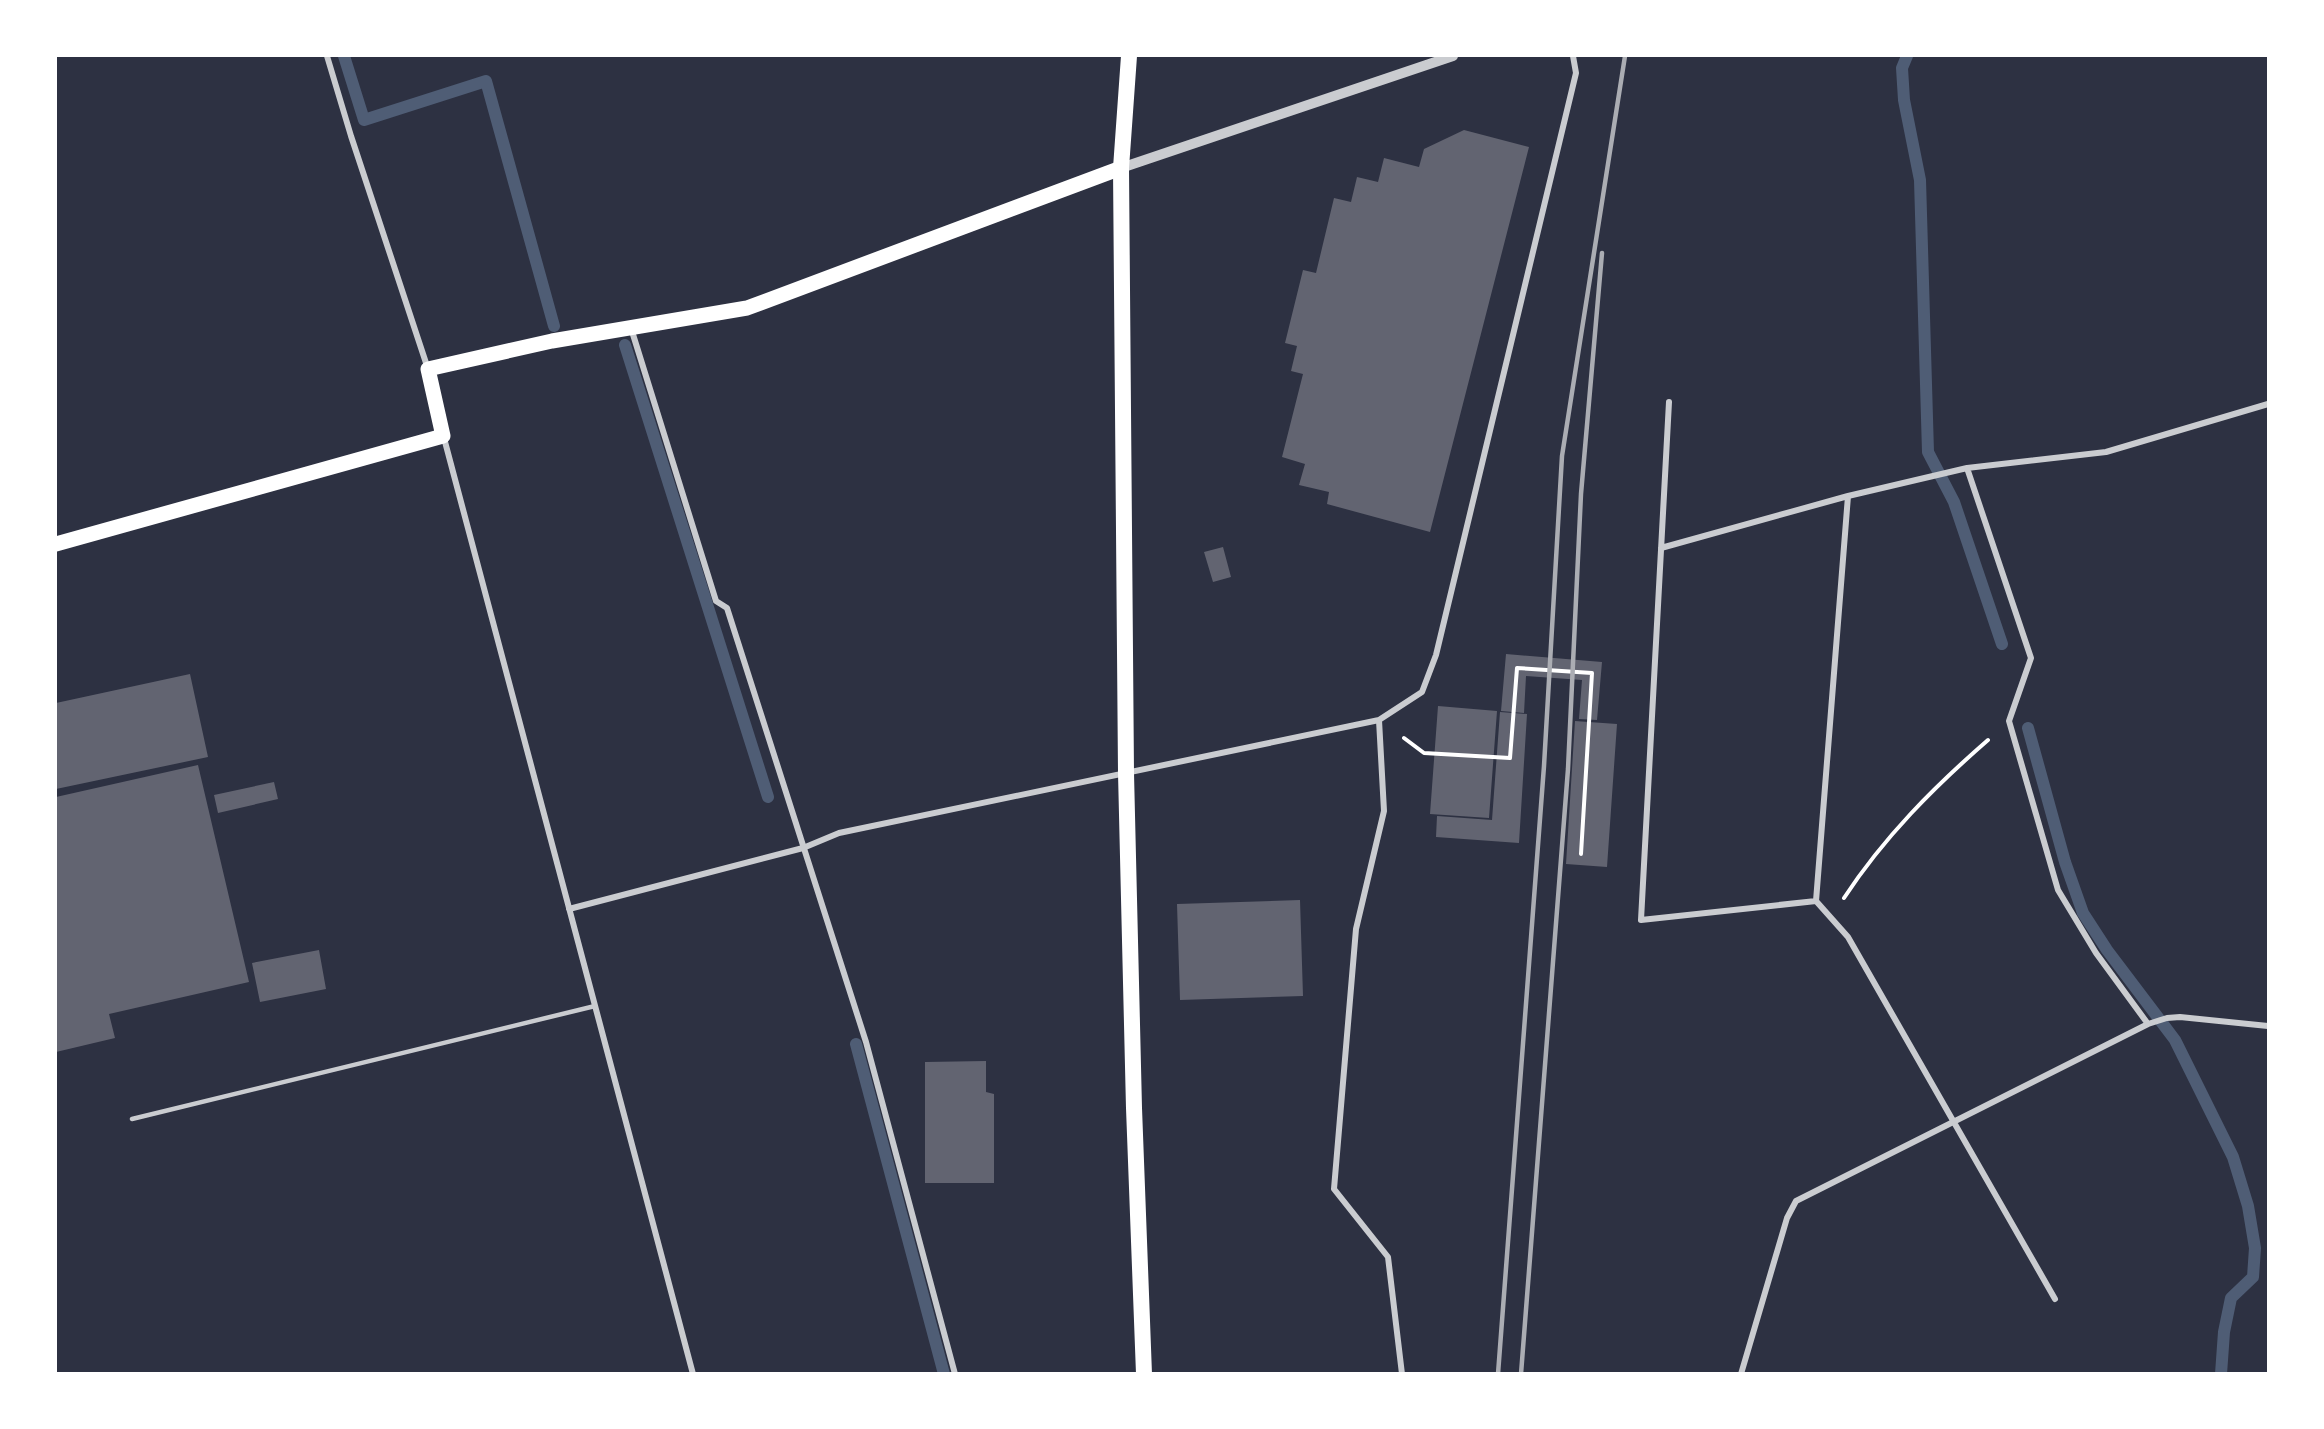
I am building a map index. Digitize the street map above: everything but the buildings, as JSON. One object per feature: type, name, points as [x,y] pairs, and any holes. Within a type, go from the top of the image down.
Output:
[{"type":"highway","points":[[1129,56],[1121,168],[1126,773],[1134,1108],[1144,1374]]},
{"type":"main road","points":[[56,544],[443,436],[428,369],[552,341],[747,308],[1121,168]]},
{"type":"street","points":[[327,56],[428,369]]},
{"type":"street","points":[[1121,168],[1453,56]]},
{"type":"street","points":[[570,909],[803,848],[839,833],[1379,720],[1422,692],[1436,655],[1576,73],[1573,56]]},
{"type":"street","points":[[631,327],[716,601],[727,608],[866,1042],[955,1374]]},
{"type":"street","points":[[1669,402],[1641,920],[1816,901]]},
{"type":"street","points":[[1661,548],[1848,496],[1967,468],[2106,452],[2268,404]]},
{"type":"street","points":[[443,436],[693,1374]]},
{"type":"street","points":[[1967,468],[2031,658],[2009,721],[2058,890],[2096,953],[2150,1023]]},
{"type":"street","points":[[1848,496],[1816,901],[1848,937],[2055,1299]]},
{"type":"street","points":[[1379,720],[1384,810],[1356,929],[1334,1189],[1388,1257],[1402,1374]]},
{"type":"street","points":[[1741,1374],[1787,1218],[1796,1200],[2150,1023],[2180,1017],[2268,1026]]},
{"type":"lane","points":[[132,1119],[595,1006]]},
{"type":"path","points":[[1379,720],[1424,753],[1510,758],[1517,668],[1592,673],[1581,854]]},
{"type":"path","points":[[1831,918],[1858,877],[1896,828],[1948,774],[2009,721]]},
{"type":"waterway","points":[[344,56],[364,120],[486,81],[554,326]]},
{"type":"waterway","points":[[1907,56],[1902,68],[1904,100],[1920,180],[1928,452],[1954,502],[2002,644]]},
{"type":"waterway","points":[[625,345],[768,797]]},
{"type":"waterway","points":[[2028,728],[2065,862],[2083,913],[2107,950],[2175,1040],[2233,1157],[2248,1206],[2255,1248],[2253,1277],[2231,1298],[2224,1332],[2221,1374]]},
{"type":"waterway","points":[[856,1044],[944,1374]]},
{"type":"railway","points":[[1498,1374],[1544,766],[1562,456],[1625,56]]},
{"type":"railway","points":[[1521,1374],[1568,769],[1581,494],[1602,253]]}]
